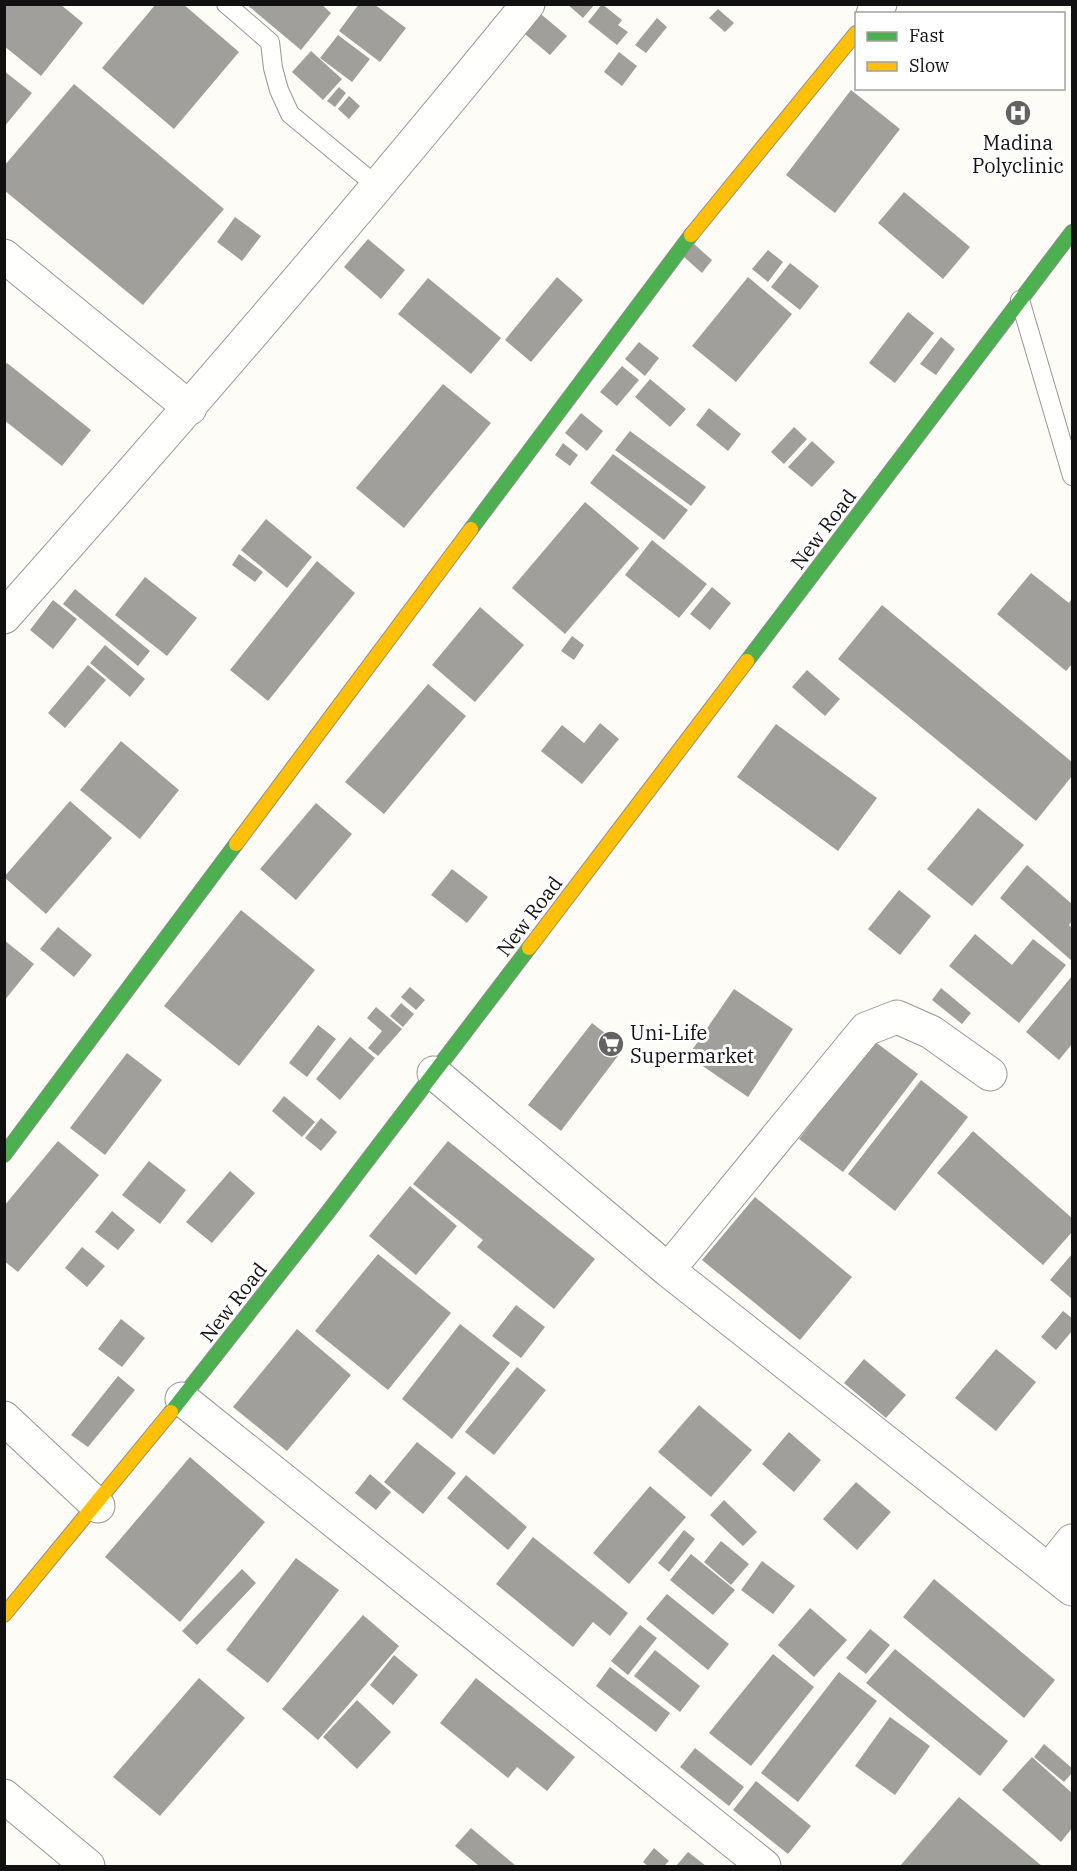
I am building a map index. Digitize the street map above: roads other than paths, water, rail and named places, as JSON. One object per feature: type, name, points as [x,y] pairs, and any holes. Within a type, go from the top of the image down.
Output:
[{"type":"street","points":[[4,617],[190,408],[378,188],[528,4]]},
{"type":"street","points":[[4,1155],[703,219],[855,34]]},
{"type":"street","name":"New Road","points":[[4,1615],[98,1506],[434,1073],[1072,232]]},
{"type":"street","points":[[4,256],[190,408]]},
{"type":"street","points":[[668,1270],[866,1029],[897,1017],[931,1032],[990,1074]]},
{"type":"street","points":[[434,1073],[668,1270],[1061,1579],[1072,1541]]},
{"type":"street","points":[[182,1399],[764,1866]]},
{"type":"street","points":[[4,1418],[98,1506]]},
{"type":"street","points":[[4,1796],[88,1866]]},
{"type":"lane","points":[[226,4],[270,42],[273,68],[279,90],[290,114],[378,188]]},
{"type":"lane","points":[[1020,300],[1072,476]]},
{"type":"place","name":"Madina Polyclinic","points":[[1018,113]]},
{"type":"place","name":"Uni-Life Supermarket","points":[[611,1044]]}]
